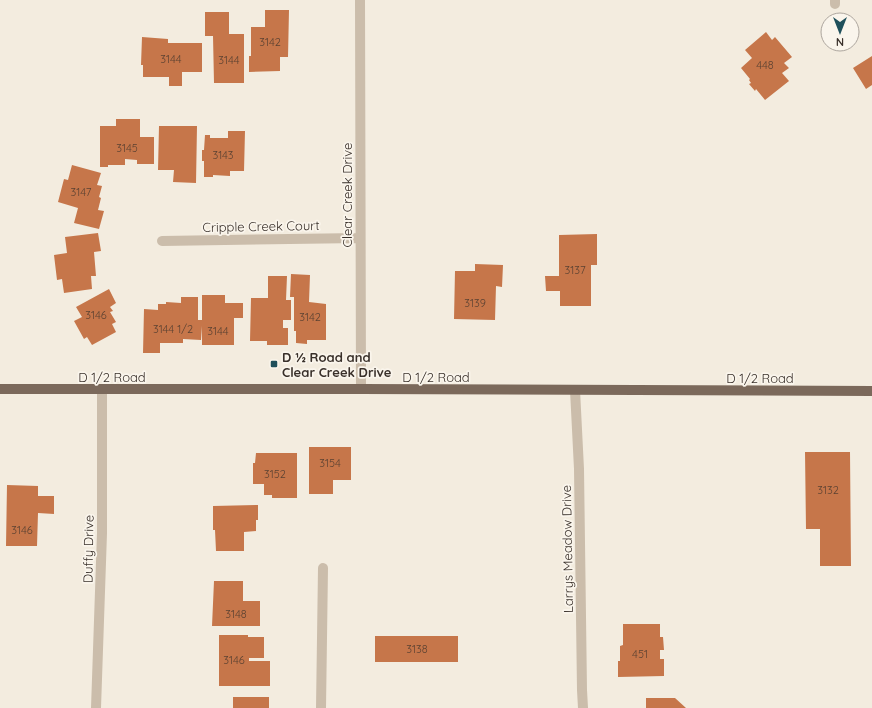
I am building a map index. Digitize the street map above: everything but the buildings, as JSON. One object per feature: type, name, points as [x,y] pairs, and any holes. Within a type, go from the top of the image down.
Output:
[{"type":"main road","name":"D 1/2 Road","points":[[0,389],[872,391]]},
{"type":"street","name":"Clear Creek Drive","points":[[360,0],[361,389]]},
{"type":"street","name":"Cripple Creek Court","points":[[162,241],[360,238]]},
{"type":"street","name":"Duffy Drive","points":[[96,708],[102,533],[102,390]]},
{"type":"street","name":"Larrys Meadow Drive","points":[[575,390],[580,469],[583,708]]},
{"type":"street","points":[[321,708],[323,568]]},
{"type":"place","name":"D ½ Road and Clear Creek Drive","points":[[274,364]]}]
